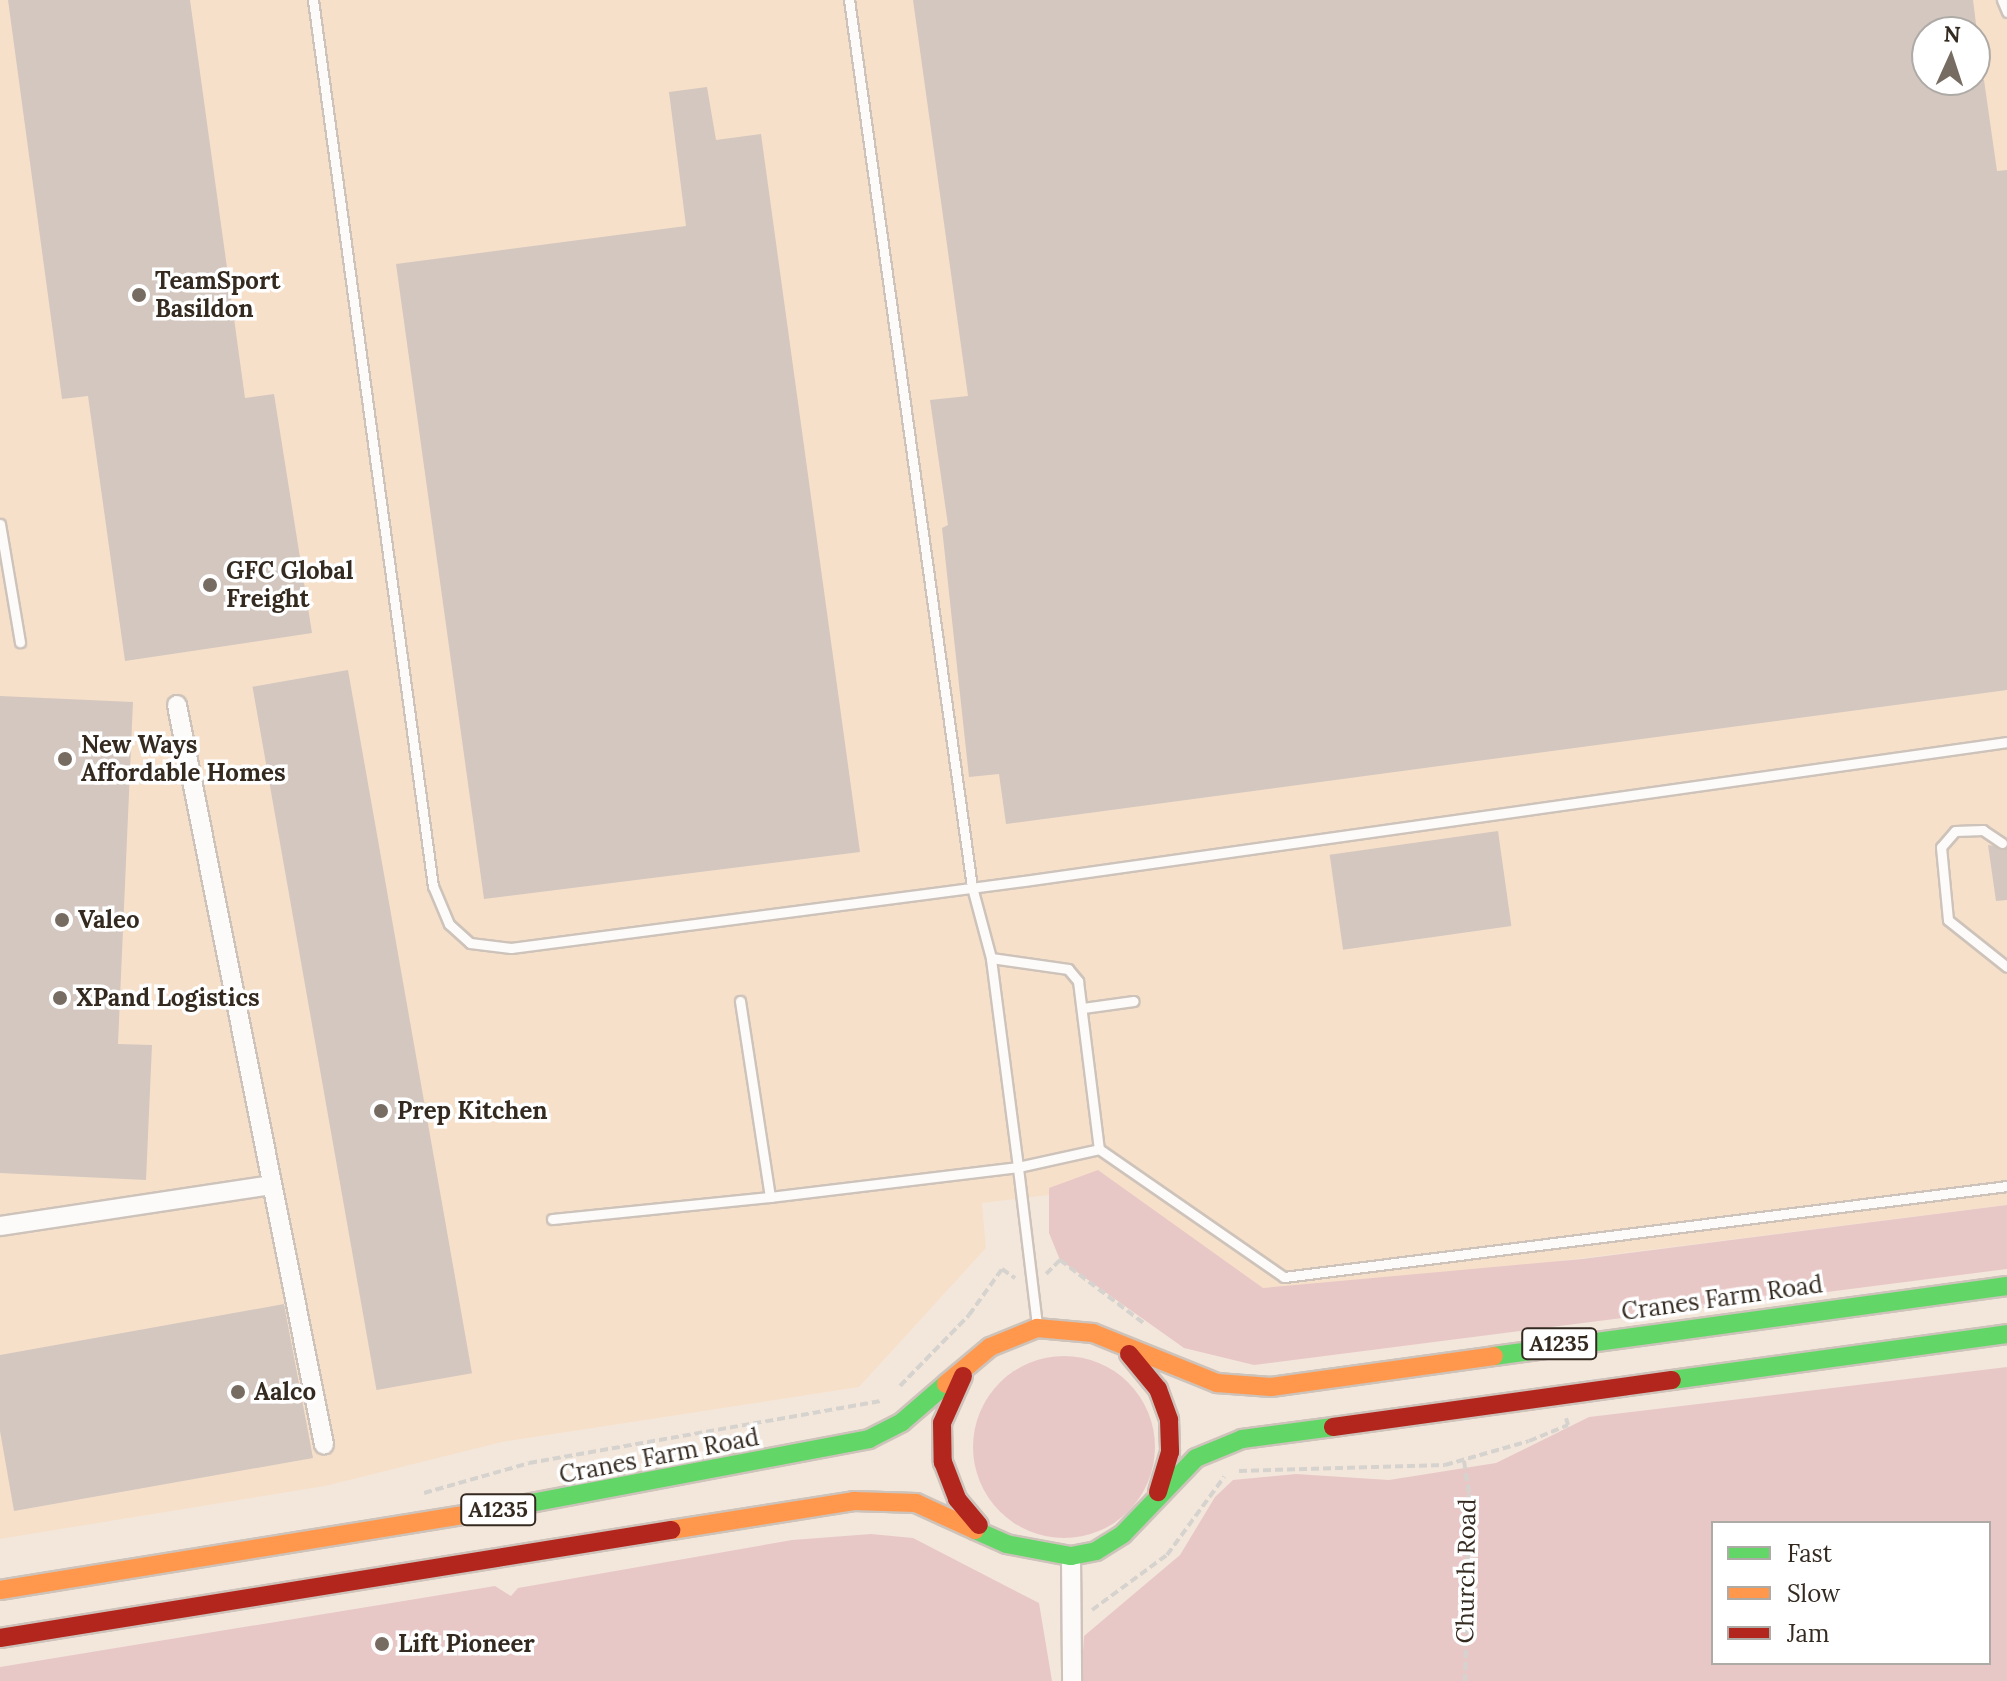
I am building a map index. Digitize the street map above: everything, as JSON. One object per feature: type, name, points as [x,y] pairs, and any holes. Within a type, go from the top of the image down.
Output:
[{"type":"main road","name":"Cranes Farm Road","points":[[0,1590],[492,1511],[848,1444],[902,1422],[990,1347],[1037,1328],[1066,1327],[1207,1381],[1271,1387],[2007,1286]]},
{"type":"main road","name":"Cranes Farm Road","points":[[0,1638],[854,1501],[916,1503],[1033,1553],[1071,1556],[1096,1551],[1146,1511],[1196,1458],[1242,1439],[2007,1334]]},
{"type":"main road","name":"Cranes Farm Road","points":[[1118,1345],[1158,1389],[1169,1420],[1170,1452],[1161,1487],[1146,1511]]},
{"type":"main road","name":"Cranes Farm Road","points":[[971,1364],[942,1423],[943,1462],[957,1499],[982,1529]]},
{"type":"street","points":[[177,705],[324,1445]]},
{"type":"street","points":[[0,1226],[23,1227],[272,1185]]},
{"type":"street","points":[[1071,1556],[1074,1612],[1072,1681]]},
{"type":"lane","points":[[313,0],[433,886],[449,924],[470,943],[511,948],[972,887],[2007,742]]},
{"type":"lane","points":[[849,0],[972,887],[991,958],[1037,1328]]},
{"type":"lane","points":[[2002,0],[2007,12]]},
{"type":"lane","points":[[0,524],[20,642]]},
{"type":"lane","points":[[2002,843],[1983,830],[1955,831],[1941,847],[1948,920],[2007,967]]},
{"type":"lane","points":[[991,958],[1068,969],[1078,981],[1099,1149]]},
{"type":"lane","points":[[740,1001],[770,1197]]},
{"type":"lane","points":[[1083,1008],[1134,1001]]},
{"type":"lane","points":[[552,1219],[1018,1167],[1099,1149],[1284,1277],[2007,1186]]},
{"type":"path","points":[[416,1495],[529,1463],[866,1406],[889,1398],[969,1315],[1002,1269],[1031,1290],[1060,1260],[1158,1334]]},
{"type":"path","points":[[1074,1612],[1090,1611],[1167,1555],[1214,1484],[1230,1473],[1256,1466],[1416,1468],[1464,1461],[1568,1425]]},
{"type":"path","name":"Church Road","points":[[1464,1461],[1469,1494],[1465,1681]]},
{"type":"shaded area","points":[[0,0],[2007,0],[2007,1205],[1249,1300],[1106,1188],[982,1203],[986,1248],[859,1387],[502,1442],[325,1486],[0,1539]]},
{"type":"shaded area","points":[[1098,1170],[1263,1288],[1582,1259],[2007,1205],[2007,1269],[1254,1365],[1184,1348],[1060,1260],[1049,1233],[1049,1188]]},
{"type":"shaded area","points":[[1064,1356],[1099,1363],[1128,1383],[1148,1412],[1155,1447],[1148,1482],[1128,1511],[1099,1531],[1064,1538],[1029,1531],[1000,1511],[980,1482],[973,1447],[980,1412],[1000,1383],[1029,1363]]},
{"type":"shaded area","points":[[2007,1367],[2007,1681],[1081,1681],[1084,1636],[1180,1555],[1215,1497],[1233,1480],[1296,1474],[1389,1480],[1496,1463],[1589,1417]]},
{"type":"shaded area","points":[[871,1534],[913,1538],[1039,1603],[1052,1681],[0,1681],[0,1667],[495,1586],[511,1596],[518,1588],[792,1540]]},
{"type":"building","points":[[8,0],[190,0],[245,398],[274,394],[312,633],[125,661],[88,396],[62,399]]},
{"type":"building","points":[[913,0],[1973,0],[1975,16],[1911,16],[1911,96],[1986,96],[1997,171],[2007,170],[2007,690],[1006,824],[999,774],[969,777],[942,528],[948,525],[930,400],[968,396]]},
{"type":"building","points":[[707,87],[716,140],[761,134],[860,852],[484,899],[396,264],[686,226],[669,92]]},
{"type":"building","points":[[348,670],[472,1373],[376,1390],[252,687]]},
{"type":"building","points":[[0,696],[133,702],[118,1044],[152,1045],[146,1180],[0,1173]]},
{"type":"building","points":[[1498,831],[1511,926],[1343,950],[1330,855]]},
{"type":"building","points":[[1988,845],[2007,848],[2007,900],[1996,901]]},
{"type":"building","points":[[284,1304],[313,1458],[14,1511],[0,1431],[0,1355]]},
{"type":"traffic: fast","points":[[1494,1356],[2007,1286]]},
{"type":"traffic: fast","points":[[1672,1380],[2007,1334]]},
{"type":"traffic: fast","points":[[478,1513],[869,1439],[902,1422],[946,1384]]},
{"type":"traffic: fast","points":[[975,1530],[1006,1544],[1071,1556],[1096,1551],[1123,1534],[1196,1458],[1242,1439],[1333,1427]]},
{"type":"traffic: slow","points":[[946,1384],[990,1347],[1037,1328],[1093,1333],[1217,1383],[1271,1387],[1494,1356]]},
{"type":"traffic: slow","points":[[671,1530],[854,1501],[916,1503],[975,1530]]},
{"type":"traffic: slow","points":[[0,1590],[478,1513]]},
{"type":"traffic: jam","points":[[1129,1354],[1158,1389],[1169,1420],[1170,1452],[1158,1492]]},
{"type":"traffic: jam","points":[[963,1376],[942,1423],[943,1462],[957,1499],[979,1525]]},
{"type":"traffic: jam","points":[[1333,1427],[1672,1380]]},
{"type":"traffic: jam","points":[[0,1638],[671,1530]]},
{"type":"place","name":"TeamSport Basildon","points":[[139,295]]},
{"type":"place","name":"GFC Global Freight","points":[[210,585]]},
{"type":"place","name":"New Ways Affordable Homes","points":[[65,759]]},
{"type":"place","name":"Valeo","points":[[62,920]]},
{"type":"place","name":"XPand Logistics","points":[[60,998]]},
{"type":"place","name":"Prep Kitchen","points":[[381,1111]]},
{"type":"place","name":"Aalco","points":[[238,1392]]},
{"type":"place","name":"Lift Pioneer","points":[[382,1644]]}]
